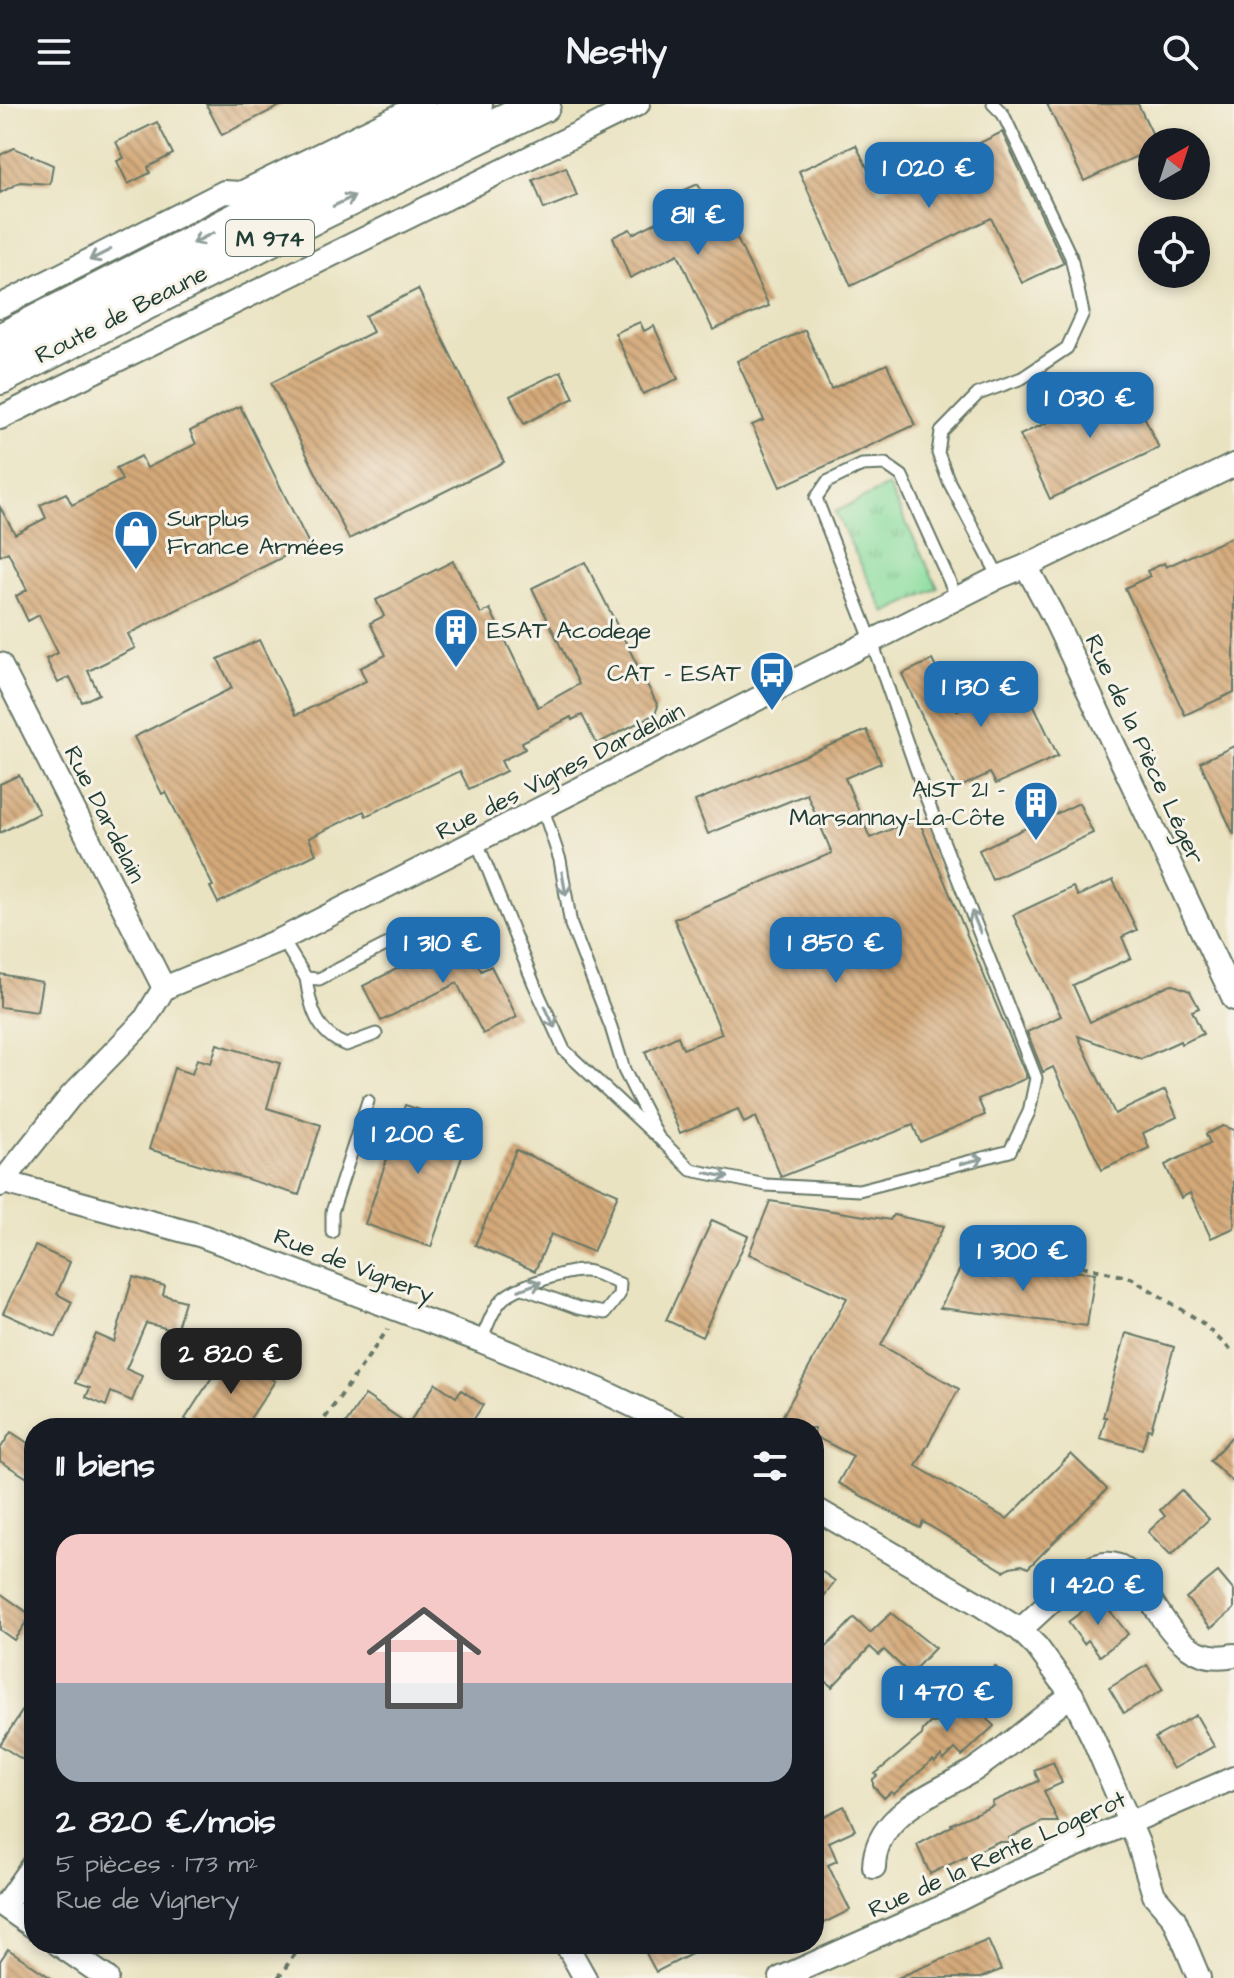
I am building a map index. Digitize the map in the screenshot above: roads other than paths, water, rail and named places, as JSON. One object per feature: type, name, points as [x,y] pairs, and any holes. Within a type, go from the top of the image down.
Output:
[{"type":"main road","name":"Route de Beaune","points":[[0,342],[474,104]]},
{"type":"main road","name":"Route de Beaune","points":[[0,376],[318,213],[542,104]]},
{"type":"street","points":[[0,306],[224,192],[241,193],[423,104]]},
{"type":"street","points":[[0,418],[638,104]]},
{"type":"street","name":"Rue des Vignes Dardelain","points":[[164,988],[282,939],[999,577],[1234,465]]},
{"type":"street","name":"Rue de la Pièce Léger","points":[[1026,566],[1052,614],[1234,999]]},
{"type":"street","name":"Rue Dardelain","points":[[0,664],[164,988]]},
{"type":"street","points":[[1,1182],[70,1097],[144,1021],[164,988]]},
{"type":"street","name":"Rue de Vignery","points":[[1,1182],[202,1236],[481,1341],[659,1418]]},
{"type":"street","points":[[824,1514],[1020,1630],[1037,1647],[1072,1695],[1129,1822],[1154,1895],[1174,1918],[1199,1978]]},
{"type":"street","points":[[1020,1630],[1089,1569],[1109,1564],[1122,1567],[1133,1576],[1174,1634],[1188,1648],[1202,1656],[1218,1659],[1234,1655]]},
{"type":"street","points":[[874,1867],[874,1853],[879,1839],[893,1822],[930,1793],[974,1770],[1072,1695]]},
{"type":"street","name":"Rue de la Rente Logerot","points":[[781,1978],[1234,1778]]},
{"type":"street","points":[[24,1876],[1,1907],[24,1921]]},
{"type":"street","points":[[72,1954],[107,1978]]},
{"type":"street","points":[[572,1954],[585,1978]]},
{"type":"lane","points":[[993,104],[1003,114],[1071,257],[1083,313],[1067,348],[1022,378],[978,394],[941,432],[938,453],[949,482],[999,577]]},
{"type":"lane","points":[[477,842],[564,1050],[691,1170],[766,1185],[859,1190],[1010,1151],[1029,1112],[1036,1078],[924,792],[872,642],[816,498],[827,482],[862,465],[885,464],[902,476],[958,600]]},
{"type":"lane","points":[[543,809],[560,860],[571,925],[611,1027],[624,1070],[658,1137]]},
{"type":"lane","points":[[306,978],[319,979],[429,923]]},
{"type":"lane","points":[[282,939],[306,978],[315,1017],[331,1039],[346,1045],[376,1034]]},
{"type":"lane","points":[[332,1232],[332,1212],[368,1101]]},
{"type":"lane","points":[[481,1341],[493,1314],[506,1297],[523,1288],[587,1270],[620,1284],[619,1295],[605,1313],[578,1308],[523,1288]]},
{"type":"place","name":"Surplus France Armées","points":[[136,571]]},
{"type":"place","name":"ESAT Acodege","points":[[456,669]]},
{"type":"place","name":"CAT - ESAT","points":[[772,712]]},
{"type":"place","name":"AIST 21 - Marsannay-La-Côte","points":[[1036,842]]}]
